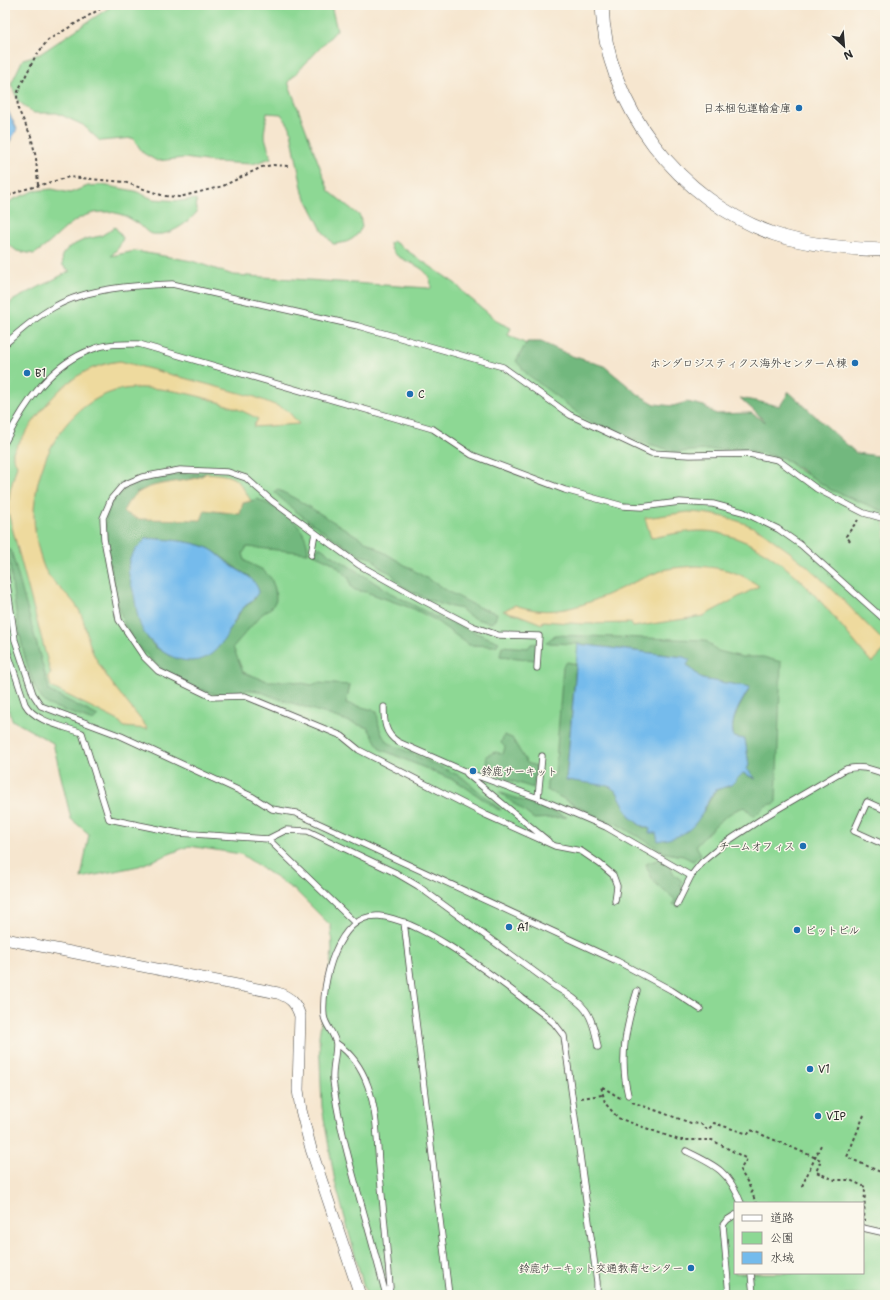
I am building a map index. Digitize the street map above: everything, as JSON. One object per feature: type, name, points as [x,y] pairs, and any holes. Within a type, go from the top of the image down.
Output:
[{"type":"street","points":[[602,5],[611,58],[621,86],[637,119],[653,145],[666,160],[701,194],[733,214],[774,234],[820,245],[885,250]]},
{"type":"street","points":[[5,939],[278,993],[290,998],[297,1008],[300,1016],[298,1090],[301,1110],[311,1149],[360,1295]]},
{"type":"lane","points":[[5,344],[30,322],[56,306],[93,292],[118,288],[172,284],[358,326],[503,367],[570,415],[651,452],[690,455],[748,454],[778,460],[816,489],[864,512],[885,519]]},
{"type":"lane","points":[[5,442],[24,407],[36,390],[64,365],[93,349],[115,344],[139,344],[433,429],[472,455],[572,492],[623,506],[641,507],[674,503],[695,503],[719,505],[742,512],[778,529],[801,545],[885,620]]},
{"type":"lane","points":[[537,668],[539,636],[498,635],[472,626],[359,564],[272,501],[246,478],[228,472],[180,470],[142,477],[123,484],[111,499],[103,518],[104,539],[119,620],[140,651],[158,671],[212,697],[245,696],[342,736],[359,750],[486,815],[555,846],[581,851],[613,875],[616,884],[615,901]]},
{"type":"lane","points":[[311,555],[315,533]]},
{"type":"lane","points":[[5,569],[15,640],[33,694],[41,706],[121,736],[253,797],[272,809],[296,813],[589,948],[671,990],[700,1009]]},
{"type":"lane","points":[[5,644],[25,704],[29,711],[41,719],[82,733],[109,819],[178,833],[268,839],[286,830],[308,831],[396,873],[418,886],[583,1006],[594,1027],[598,1047]]},
{"type":"lane","points":[[384,707],[386,729],[391,738],[464,771],[538,798],[620,834],[692,876]]},
{"type":"lane","points":[[538,798],[542,756]]},
{"type":"lane","points":[[677,904],[692,876],[702,862],[725,843],[766,816],[839,772],[860,767],[868,767],[885,774]]},
{"type":"lane","points":[[464,771],[555,846]]},
{"type":"lane","points":[[885,810],[867,802],[854,831],[885,845]]},
{"type":"lane","points":[[268,839],[355,923]]},
{"type":"lane","points":[[387,1295],[390,1287],[384,1209],[372,1105],[368,1086],[358,1065],[343,1048],[336,1043],[324,1018],[324,990],[327,976],[339,943],[344,934],[355,923],[370,916],[389,918],[404,922],[460,954],[554,1023],[564,1036],[597,1282],[596,1295]]},
{"type":"lane","points":[[404,922],[449,1295]]},
{"type":"lane","points":[[626,1097],[623,1047],[627,1024],[637,991]]},
{"type":"lane","points":[[336,1043],[332,1066],[333,1081],[344,1143],[387,1295]]},
{"type":"lane","points":[[686,1150],[718,1167],[726,1174],[740,1202]]},
{"type":"lane","points":[[729,1295],[723,1225],[727,1220],[734,1216]]},
{"type":"lane","points":[[864,1227],[885,1233]]},
{"type":"lane","points":[[751,1274],[753,1295]]},
{"type":"path","points":[[38,185],[36,158],[31,136],[18,109],[17,101],[19,89],[35,57],[48,40],[100,9]]},
{"type":"path","points":[[5,200],[10,195],[38,185],[58,179],[78,177],[124,182],[164,196],[180,197],[224,186],[262,167],[278,164],[288,166]]},
{"type":"path","points":[[850,540],[846,536],[864,512]]},
{"type":"path","points":[[626,1097],[617,1097],[600,1086],[602,1095],[612,1113],[618,1118],[679,1140],[712,1140],[747,1159],[740,1170],[748,1183],[756,1202]]},
{"type":"path","points":[[573,1099],[602,1095]]},
{"type":"path","points":[[632,1102],[691,1123],[701,1124],[708,1130],[714,1123],[748,1134],[751,1130],[821,1160],[816,1172],[834,1180],[850,1180],[865,1187],[864,1207]]},
{"type":"path","points":[[864,1115],[847,1157],[885,1174]]},
{"type":"path","points":[[802,1186],[822,1146]]},
{"type":"green space","points":[[113,5],[331,5],[337,30],[288,82],[329,191],[360,216],[362,227],[357,235],[347,242],[333,244],[323,232],[303,193],[290,127],[281,114],[267,113],[264,134],[271,158],[253,164],[213,162],[184,158],[157,161],[143,153],[133,138],[100,141],[83,125],[57,113],[34,113],[18,101],[11,84],[23,59],[40,54]]},
{"type":"green space","points":[[102,185],[135,191],[153,199],[180,201],[196,199],[197,212],[182,226],[162,234],[149,233],[136,222],[118,214],[103,212],[92,214],[73,222],[51,242],[34,254],[17,251],[5,242],[5,207],[12,200],[34,191],[52,189],[70,193],[88,186]]},
{"type":"green space","name":"鈴鹿サーキット","points":[[115,227],[123,238],[119,247],[111,256],[135,251],[192,261],[233,275],[431,289],[430,279],[425,272],[397,255],[392,250],[390,243],[393,241],[456,284],[465,294],[500,323],[511,328],[508,335],[555,358],[625,423],[772,449],[800,471],[842,493],[885,506],[885,1295],[366,1295],[335,1182],[322,1107],[319,1036],[332,952],[331,926],[297,892],[241,854],[189,846],[139,866],[81,878],[89,834],[71,819],[53,743],[12,720],[5,698],[5,311],[12,301],[70,271],[63,266],[62,255],[69,247],[86,239],[101,236]]},
{"type":"green space","points":[[527,342],[541,342],[572,356],[604,366],[639,395],[655,404],[673,406],[687,402],[704,406],[716,414],[751,413],[766,422],[740,398],[780,406],[789,392],[856,453],[885,457],[885,512],[831,490],[783,458],[740,448],[677,452],[638,441],[587,420],[527,374],[516,361]]},
{"type":"green space","points":[[206,473],[185,481],[136,492],[204,510],[239,514],[243,503],[258,499],[276,508],[292,520],[298,526],[307,543],[308,553],[247,547],[243,553],[245,561],[263,570],[271,578],[275,589],[276,600],[272,607],[261,615],[233,647],[243,672],[267,681],[291,681],[312,685],[317,683],[350,685],[346,703],[377,711],[381,732],[389,743],[462,777],[501,810],[497,809],[458,782],[380,749],[368,728],[258,691],[245,690],[232,694],[220,695],[206,691],[185,683],[165,671],[157,665],[136,643],[122,618],[115,590],[106,526],[106,517],[110,506],[119,494],[140,482],[162,476]],"holes":[[[147,538],[193,543],[208,548],[238,570],[249,576],[255,599],[241,610],[234,624],[167,654],[155,647],[148,639],[133,554]]]},
{"type":"green space","points":[[277,489],[451,593],[480,608],[497,613],[495,620],[491,623],[475,618],[468,615],[462,609],[446,606],[427,599],[402,586],[391,573],[382,569],[372,558],[359,555],[294,510],[274,492]]},
{"type":"green space","points":[[319,547],[391,593],[432,615],[499,642],[496,646],[469,645],[435,620],[414,609],[366,592],[355,590],[351,587],[349,578],[333,563],[314,554]]},
{"type":"green space","points":[[8,550],[11,550],[49,689],[47,690],[98,716],[93,721],[49,705],[40,696],[25,658],[16,609]]},
{"type":"green space","points":[[555,635],[705,640],[718,651],[742,657],[763,657],[781,662],[776,803],[765,806],[754,817],[745,807],[738,809],[725,817],[696,846],[701,854],[693,861],[683,856],[666,853],[615,823],[611,824],[547,790],[548,781],[555,775],[563,666],[567,662],[576,664],[566,779],[594,782],[609,786],[620,796],[636,822],[642,826],[654,829],[700,817],[716,790],[731,785],[743,773],[755,779],[747,769],[749,765],[745,739],[734,737],[733,730],[733,724],[737,711],[750,687],[702,679],[687,665],[684,657],[578,644],[546,643]]},
{"type":"green space","points":[[538,643],[536,660],[500,656],[502,646],[528,648],[531,644]]},
{"type":"green space","points":[[504,735],[512,738],[527,763],[536,766],[533,788],[492,774],[488,770],[486,756],[495,752],[503,754],[505,747],[501,743]]},
{"type":"green space","points":[[499,792],[567,817],[534,819]]},
{"type":"green space","points":[[657,860],[671,867],[673,873],[682,881],[681,886],[685,893],[682,898],[683,904],[679,907],[673,904],[675,900],[654,882],[650,875],[646,864]]},
{"type":"sand","points":[[120,361],[255,397],[287,410],[299,424],[253,427],[258,419],[227,405],[168,390],[130,388],[115,391],[98,398],[83,407],[59,434],[50,449],[38,483],[34,508],[35,531],[42,562],[49,576],[79,610],[89,642],[98,663],[148,729],[124,727],[119,721],[51,687],[48,676],[51,674],[8,512],[10,491],[17,465],[13,458],[13,452],[34,421],[56,393],[69,382],[84,372],[101,365]]},
{"type":"sand","points":[[206,473],[229,476],[238,482],[251,501],[243,503],[240,514],[205,510],[201,520],[139,519],[123,512],[134,496],[149,487],[197,478]]},
{"type":"sand","points":[[688,512],[714,515],[731,519],[747,524],[763,532],[791,553],[833,590],[885,643],[885,649],[872,663],[824,605],[806,586],[788,569],[768,554],[747,542],[723,534],[705,531],[678,533],[651,538],[645,518]]},
{"type":"sand","points":[[697,566],[730,571],[759,586],[703,616],[633,627],[631,623],[583,624],[543,621],[542,624],[519,615],[503,611],[515,605],[535,610],[555,610],[573,607],[609,594],[664,570]]},
{"type":"water","points":[[5,105],[17,129],[5,150]]},
{"type":"water","points":[[147,538],[186,542],[208,548],[233,567],[248,576],[257,586],[259,591],[257,595],[242,609],[221,644],[212,654],[207,657],[188,661],[169,655],[152,643],[141,627],[128,566],[130,558],[134,552]]},
{"type":"water","points":[[578,644],[684,657],[690,660],[687,665],[702,679],[750,687],[734,718],[733,731],[734,737],[745,739],[749,765],[747,769],[756,779],[743,773],[731,785],[716,790],[693,826],[683,834],[658,841],[656,833],[649,833],[650,829],[640,825],[630,817],[617,792],[609,786],[566,780]]},
{"type":"place","name":"日本梱包運輸倉庫","points":[[799,108]]},
{"type":"place","name":"ホンダロジスティクス海外センターＡ棟","points":[[855,363]]},
{"type":"place","name":"B1","points":[[27,373]]},
{"type":"place","name":"C","points":[[410,394]]},
{"type":"place","name":"鈴鹿サーキット","points":[[473,771]]},
{"type":"place","name":"チームオフィス","points":[[803,846]]},
{"type":"place","name":"A1","points":[[509,927]]},
{"type":"place","name":"ピットビル","points":[[797,930]]},
{"type":"place","name":"V1","points":[[810,1069]]},
{"type":"place","name":"VIP","points":[[818,1116]]},
{"type":"place","name":"鈴鹿サーキット交通教育センター","points":[[691,1268]]}]
